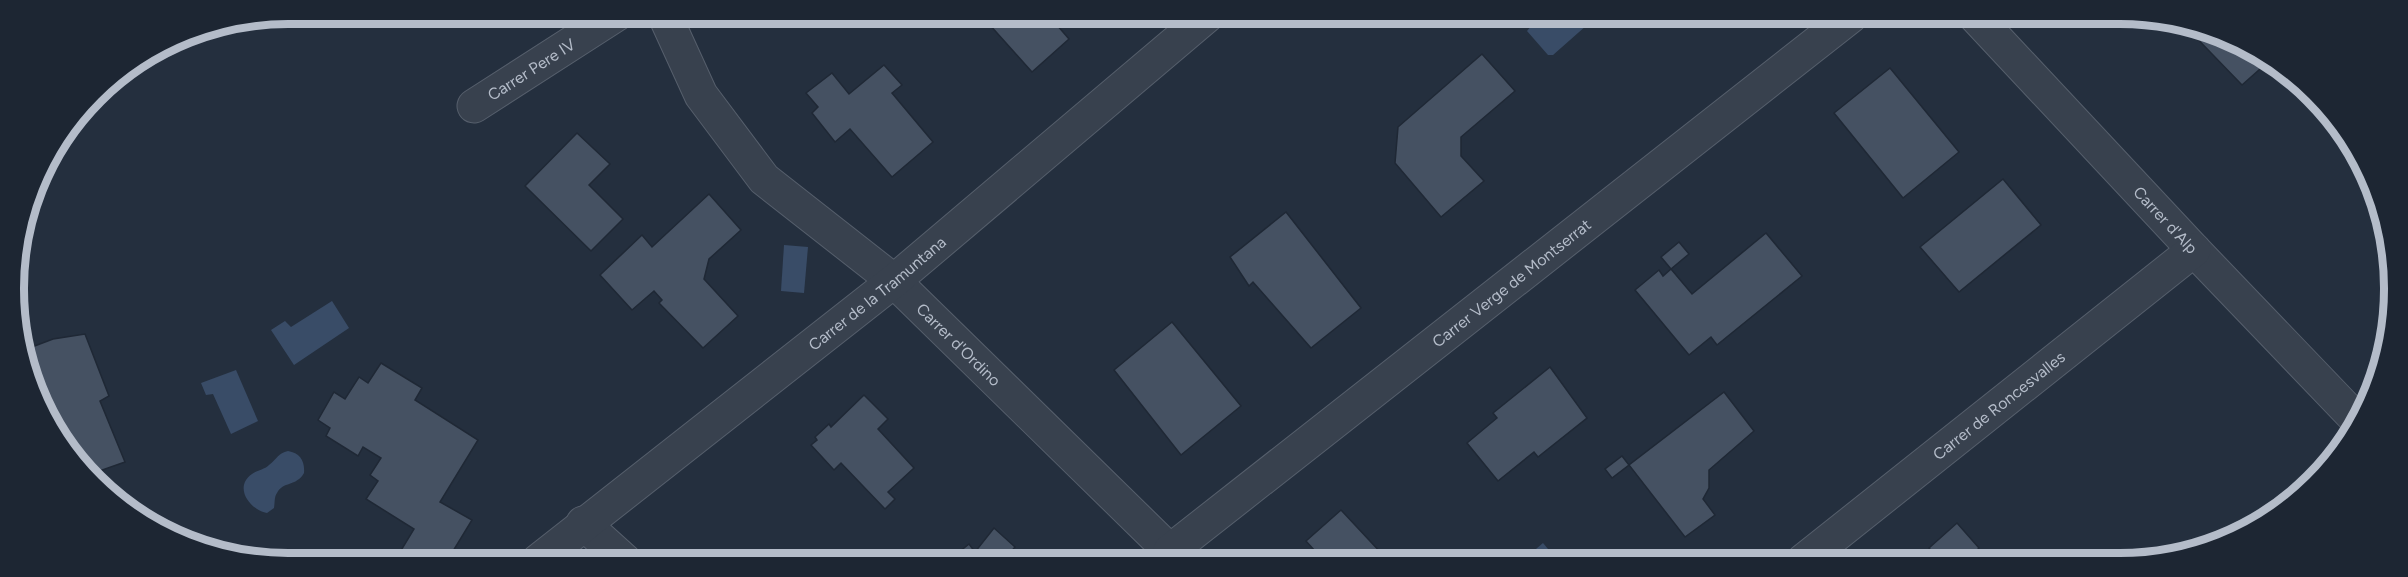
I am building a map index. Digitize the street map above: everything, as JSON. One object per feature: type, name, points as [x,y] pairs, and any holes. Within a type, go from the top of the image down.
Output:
[{"type":"street","name":"Carrer Pere IV","points":[[474,106],[601,24]]},
{"type":"street","name":"Carrer d'Ordino","points":[[669,24],[701,95],[764,180],[894,281],[1168,553]]},
{"type":"street","name":"Carrer de la Tramuntana","points":[[548,553],[894,281],[1197,24]]},
{"type":"street","name":"Carrer Verge de Montserrat","points":[[1175,553],[1840,24]]},
{"type":"street","name":"Carrer d'Alp","points":[[1982,24],[2352,415]]},
{"type":"street","name":"Carrer de Roncesvalles","points":[[1813,553],[2194,250]]},
{"type":"street","points":[[584,523],[616,553]]},
{"type":"water","points":[[1587,24],[1553,55],[1548,55],[1527,31],[1532,25]]},
{"type":"water","points":[[784,245],[808,247],[804,293],[781,291]]},
{"type":"water","points":[[332,301],[349,328],[294,365],[271,330],[285,321],[291,327]]},
{"type":"water","points":[[236,370],[258,421],[231,434],[213,394],[206,395],[201,383]]},
{"type":"water","points":[[288,451],[301,458],[304,473],[297,480],[280,489],[275,496],[274,508],[267,513],[261,511],[246,497],[244,485],[246,479]]},
{"type":"water","points":[[1543,543],[1551,553],[1531,553]]},
{"type":"building","points":[[989,24],[1058,24],[1069,39],[1032,72]]},
{"type":"building","points":[[2193,35],[2221,44],[2263,67],[2242,85]]},
{"type":"building","points":[[1482,54],[1515,91],[1461,137],[1461,156],[1484,181],[1441,217],[1395,163],[1398,127]]},
{"type":"building","points":[[884,65],[902,85],[892,93],[933,142],[892,177],[850,129],[835,142],[812,113],[818,107],[806,93],[832,73],[849,94]]},
{"type":"building","points":[[1890,68],[1959,152],[1903,198],[1834,113]]},
{"type":"building","points":[[577,133],[610,164],[589,185],[623,219],[591,251],[525,186]]},
{"type":"building","points":[[2003,179],[2041,225],[1959,292],[1920,247]]},
{"type":"building","points":[[709,194],[741,230],[709,259],[704,279],[738,316],[703,348],[659,303],[662,300],[654,291],[632,310],[600,275],[642,235],[652,247]]},
{"type":"building","points":[[1286,212],[1361,308],[1311,348],[1253,282],[1249,286],[1230,257]]},
{"type":"building","points":[[1766,233],[1802,276],[1717,345],[1711,337],[1689,355],[1635,290],[1659,270],[1663,276],[1671,269],[1692,294]]},
{"type":"building","points":[[1679,242],[1689,254],[1671,269],[1661,257]]},
{"type":"building","points":[[1172,322],[1241,406],[1181,455],[1114,370]]},
{"type":"building","points":[[85,334],[109,396],[100,401],[125,462],[97,472],[59,421],[44,390],[31,347],[53,339]]},
{"type":"building","points":[[381,363],[422,388],[415,400],[478,440],[440,502],[472,520],[452,553],[400,552],[414,529],[366,499],[378,481],[370,475],[381,458],[363,447],[358,456],[326,436],[330,428],[318,420],[334,392],[345,399],[359,377],[368,383]]},
{"type":"building","points":[[1550,367],[1587,418],[1538,457],[1534,452],[1498,481],[1467,443],[1497,418],[1493,413]]},
{"type":"building","points":[[1724,392],[1754,431],[1709,470],[1709,488],[1703,499],[1715,515],[1685,537],[1629,465]]},
{"type":"building","points":[[864,395],[888,419],[878,429],[914,468],[888,492],[895,499],[885,509],[841,463],[834,470],[811,445],[817,440],[815,437],[829,424],[831,427]]},
{"type":"building","points":[[1622,456],[1629,465],[1612,478],[1605,469]]},
{"type":"building","points":[[1341,510],[1381,553],[1317,553],[1306,541]]},
{"type":"building","points":[[1957,523],[1979,548],[1974,553],[1934,553],[1929,548]]},
{"type":"building","points":[[994,528],[1015,547],[1010,553],[958,553],[969,544],[975,552]]}]
